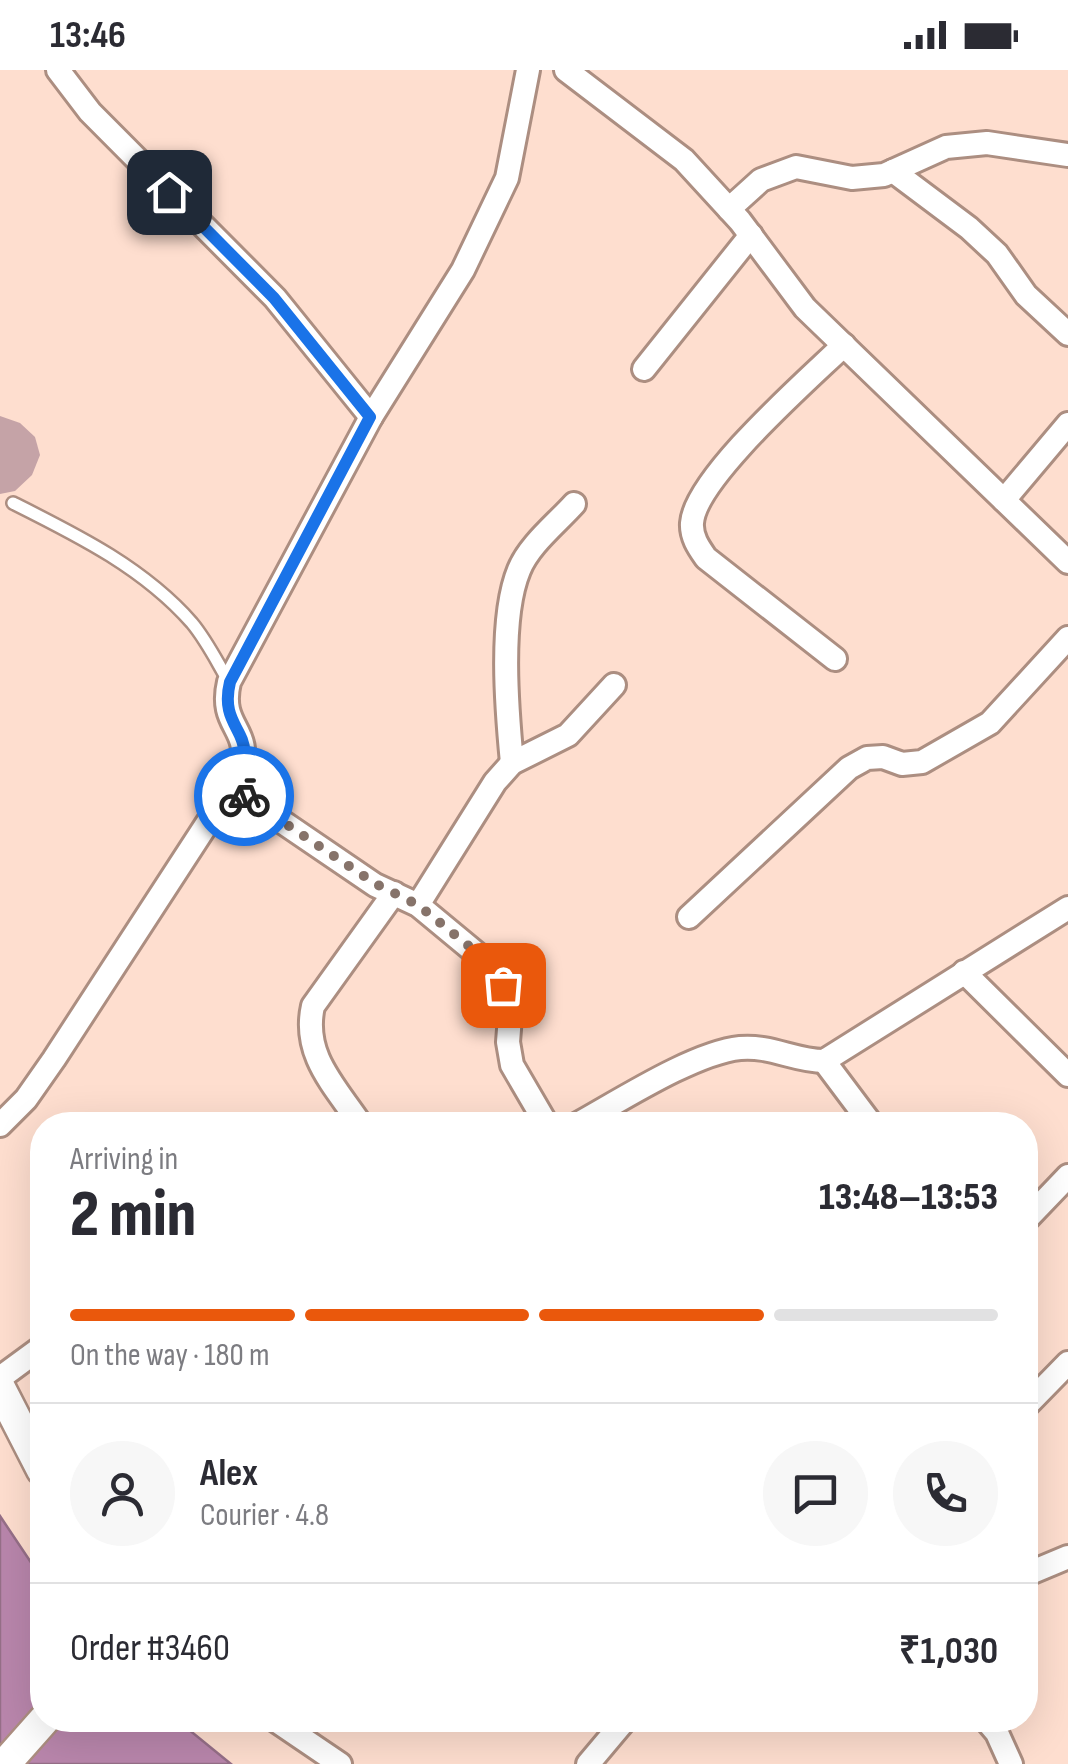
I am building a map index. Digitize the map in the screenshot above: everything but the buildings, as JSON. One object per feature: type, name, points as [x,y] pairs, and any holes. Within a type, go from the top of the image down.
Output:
[{"type":"street","points":[[58,70],[90,112],[274,298],[370,417]]},
{"type":"street","points":[[0,1125],[45,1072],[240,772],[245,742],[224,702],[230,682],[370,417],[463,270],[507,178],[528,70]]},
{"type":"street","points":[[566,70],[684,160],[751,236],[804,308],[1068,562]]},
{"type":"street","points":[[729,209],[760,180],[796,167],[852,178],[893,171],[946,148],[987,143],[1068,154]]},
{"type":"street","points":[[893,171],[997,254],[1026,295],[1068,334]]},
{"type":"street","points":[[644,369],[751,236]]},
{"type":"street","points":[[834,659],[706,558],[695,542],[692,520],[713,478],[844,346]]},
{"type":"street","points":[[1004,500],[1068,424]]},
{"type":"street","points":[[512,763],[504,688],[514,585],[531,550],[574,504]]},
{"type":"street","points":[[689,917],[849,768],[867,758],[902,764],[922,762],[990,723],[1068,638]]},
{"type":"street","points":[[418,905],[495,782],[512,763],[568,736],[614,685]]},
{"type":"street","points":[[231,787],[364,877],[418,905],[494,968],[503,985],[510,1017],[508,1042],[512,1065],[539,1112]]},
{"type":"street","points":[[352,1112],[314,1054],[308,1028],[313,1006],[394,893]]},
{"type":"street","points":[[601,1112],[684,1068],[738,1048],[773,1050],[805,1061],[824,1061],[1068,908]]},
{"type":"street","points":[[964,972],[1068,1076]]},
{"type":"street","points":[[824,1061],[862,1112]]},
{"type":"street","points":[[1038,1208],[1068,1176]]},
{"type":"street","points":[[0,1378],[30,1357]]},
{"type":"street","points":[[1038,1394],[1068,1363]]},
{"type":"street","points":[[0,1388],[30,1447]]},
{"type":"street","points":[[1038,1570],[1068,1558]]},
{"type":"street","points":[[5,1764],[33,1732]]},
{"type":"street","points":[[293,1732],[340,1764]]},
{"type":"street","points":[[588,1764],[615,1732]]},
{"type":"street","points":[[997,1732],[1012,1764]]},
{"type":"lane","points":[[14,503],[94,544],[162,595],[194,625],[230,682]]},
{"type":"shaded area","points":[[0,1516],[30,1561],[30,1732],[192,1732],[231,1764],[0,1764]]},
{"type":"way so far","points":[[244,796],[376,884],[418,905],[494,968],[503,985]]},
{"type":"route","points":[[169,192],[274,298],[370,417],[230,682],[224,702],[245,742],[246,754],[231,787],[244,796]]}]
